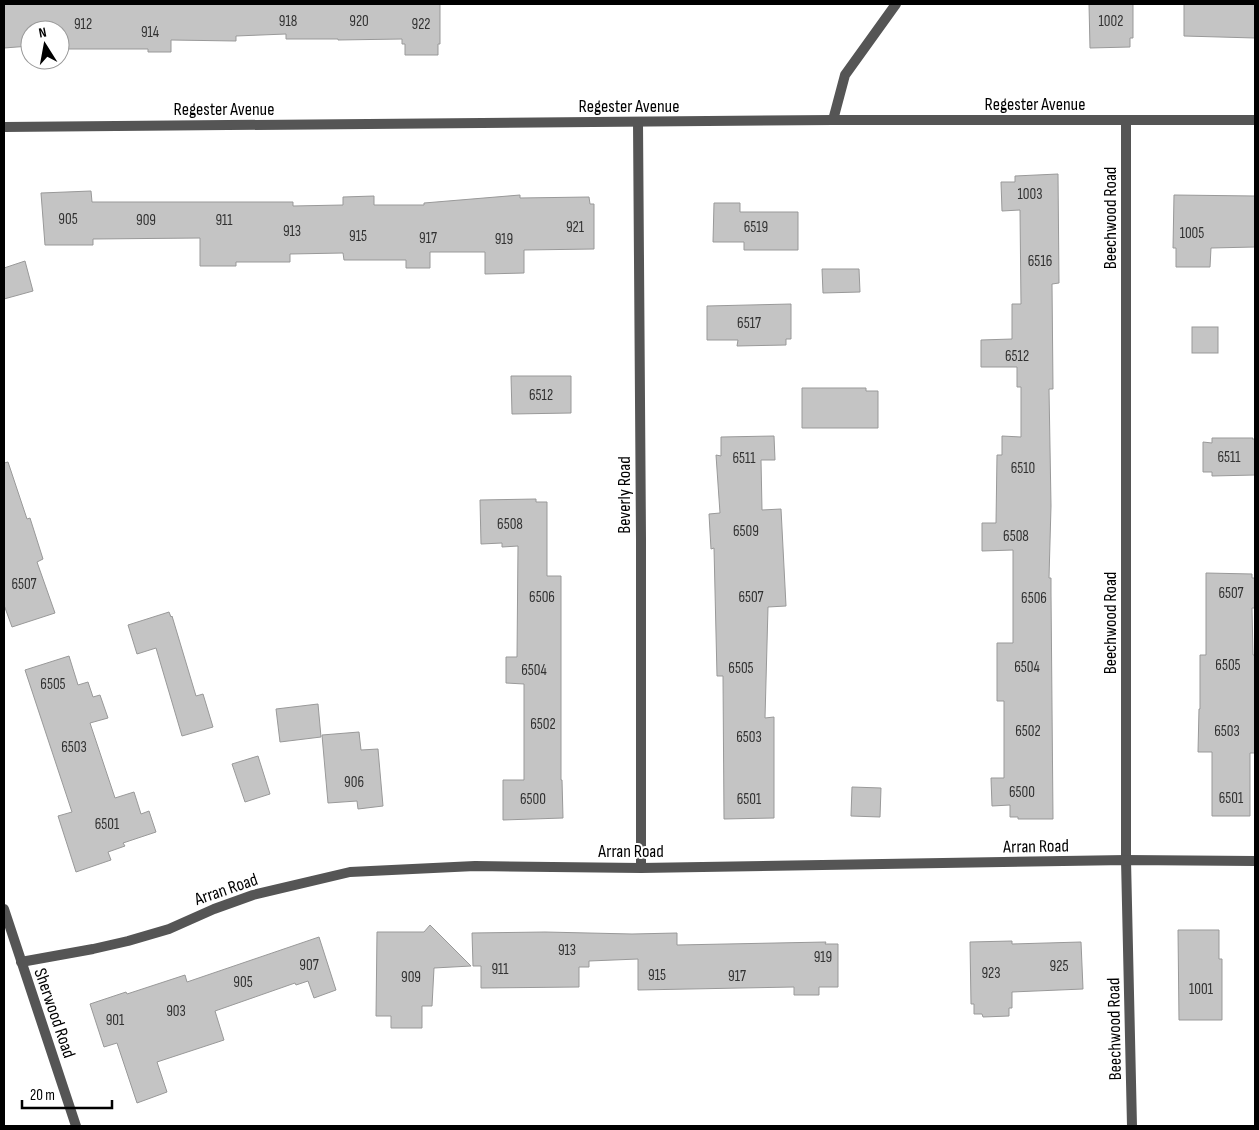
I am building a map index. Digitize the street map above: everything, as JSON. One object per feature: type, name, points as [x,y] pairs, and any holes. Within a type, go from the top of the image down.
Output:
[{"type":"street","points":[[833,120],[845,74],[896,4]]},
{"type":"street","name":"Regester Avenue","points":[[4,126],[833,120],[1255,120]]},
{"type":"street","name":"Beechwood Road","points":[[1126,120],[1126,860],[1132,1126]]},
{"type":"street","name":"Beverly Road","points":[[638,122],[641,868]]},
{"type":"street","name":"Arran Road","points":[[21,962],[128,941],[169,928],[214,909],[253,896],[350,872],[475,866],[641,868],[1126,860],[1255,861]]},
{"type":"street","name":"Sherwood Road","points":[[4,909],[76,1126]]},
{"type":"building","points":[[4,4],[440,4],[440,44],[438,44],[438,55],[405,55],[405,44],[402,44],[402,39],[286,39],[286,34],[236,36],[236,41],[171,40],[171,52],[148,52],[148,49],[70,49],[70,20],[20,20],[20,47],[4,48]]},
{"type":"building","points":[[1089,4],[1133,4],[1133,38],[1130,38],[1130,47],[1090,48]]},
{"type":"building","points":[[1184,4],[1255,4],[1255,38],[1184,36]]},
{"type":"building","points":[[1058,174],[1059,283],[1052,284],[1053,389],[1049,389],[1051,506],[1049,578],[1051,578],[1053,819],[1018,819],[1018,817],[1010,817],[1010,805],[992,806],[991,778],[1004,778],[1004,701],[997,701],[997,643],[1013,643],[1013,550],[982,551],[982,523],[996,523],[997,455],[1002,455],[1002,436],[1021,437],[1021,387],[1017,387],[1017,367],[981,367],[981,340],[1012,339],[1012,304],[1021,304],[1020,210],[1002,211],[1001,182],[1015,182],[1015,176]]},
{"type":"building","points":[[91,191],[92,202],[293,202],[293,206],[343,205],[343,197],[374,196],[374,205],[424,205],[424,203],[520,195],[520,198],[589,197],[590,204],[594,204],[594,249],[524,250],[524,273],[485,274],[485,252],[430,252],[430,268],[406,268],[406,260],[344,260],[343,253],[290,254],[290,262],[236,262],[236,266],[200,266],[200,238],[93,239],[93,245],[45,245],[41,193]]},
{"type":"building","points":[[1174,195],[1255,196],[1255,247],[1211,248],[1210,267],[1176,267],[1176,248],[1173,248]]},
{"type":"building","points":[[714,203],[740,203],[740,212],[798,212],[798,250],[744,250],[744,242],[713,242]]},
{"type":"building","points":[[25,261],[33,291],[4,299],[4,268]]},
{"type":"building","points":[[822,269],[859,269],[860,292],[823,293]]},
{"type":"building","points":[[791,304],[791,339],[786,339],[786,345],[737,346],[738,340],[707,340],[707,306]]},
{"type":"building","points":[[1192,327],[1218,327],[1218,353],[1192,353]]},
{"type":"building","points":[[511,376],[571,376],[571,413],[512,414]]},
{"type":"building","points":[[802,388],[866,388],[866,391],[878,391],[878,428],[802,428]]},
{"type":"building","points":[[774,436],[775,460],[761,460],[762,510],[781,509],[786,606],[768,607],[765,718],[774,717],[774,818],[724,819],[723,676],[717,676],[714,548],[711,549],[709,514],[720,513],[716,455],[721,456],[721,437]]},
{"type":"building","points":[[1212,438],[1255,439],[1255,475],[1212,476],[1212,472],[1203,472],[1203,442],[1212,443]]},
{"type":"building","points":[[8,462],[27,519],[30,518],[43,559],[37,562],[55,613],[12,627],[4,605],[4,463]]},
{"type":"building","points":[[536,499],[536,502],[547,502],[547,576],[561,576],[561,780],[563,818],[503,820],[503,780],[524,780],[524,684],[506,683],[506,657],[517,657],[518,546],[502,547],[502,543],[481,544],[480,500]]},
{"type":"building","points":[[1206,573],[1252,574],[1252,578],[1255,578],[1255,608],[1252,608],[1253,655],[1255,655],[1255,753],[1250,753],[1250,816],[1212,816],[1212,752],[1198,752],[1200,655],[1206,655]]},
{"type":"building","points":[[169,612],[172,616],[196,696],[203,694],[213,727],[182,736],[156,648],[137,654],[128,625]]},
{"type":"building","points":[[69,656],[78,685],[88,682],[93,697],[100,695],[108,718],[90,723],[115,798],[134,792],[141,814],[149,811],[156,832],[123,843],[125,846],[108,852],[111,860],[76,872],[58,816],[72,812],[25,670]]},
{"type":"building","points":[[318,704],[321,737],[280,742],[276,709]]},
{"type":"building","points":[[359,732],[361,750],[378,749],[383,806],[358,809],[357,801],[328,803],[322,735]]},
{"type":"building","points":[[258,756],[270,794],[245,802],[232,764]]},
{"type":"building","points":[[852,787],[881,788],[880,817],[851,816]]},
{"type":"building","points":[[430,925],[471,966],[434,968],[432,1006],[422,1006],[422,1028],[391,1028],[391,1016],[376,1016],[377,932],[424,932]]},
{"type":"building","points":[[1178,930],[1219,930],[1219,959],[1222,959],[1222,1020],[1179,1020]]},
{"type":"building","points":[[472,933],[677,933],[677,945],[826,942],[825,944],[838,944],[838,987],[819,987],[819,995],[794,995],[794,987],[638,990],[638,959],[589,961],[589,967],[579,967],[579,987],[481,988],[481,966],[473,966]]},
{"type":"building","points":[[319,937],[336,990],[314,998],[308,981],[296,985],[295,983],[215,1011],[224,1040],[157,1062],[167,1092],[137,1103],[117,1043],[104,1047],[90,1004],[185,975],[187,982]]},
{"type":"building","points":[[1012,941],[1012,944],[1081,942],[1083,989],[1012,992],[1012,1008],[1009,1008],[1009,1016],[983,1017],[982,1014],[974,1014],[974,1004],[971,1004],[970,942]]}]
